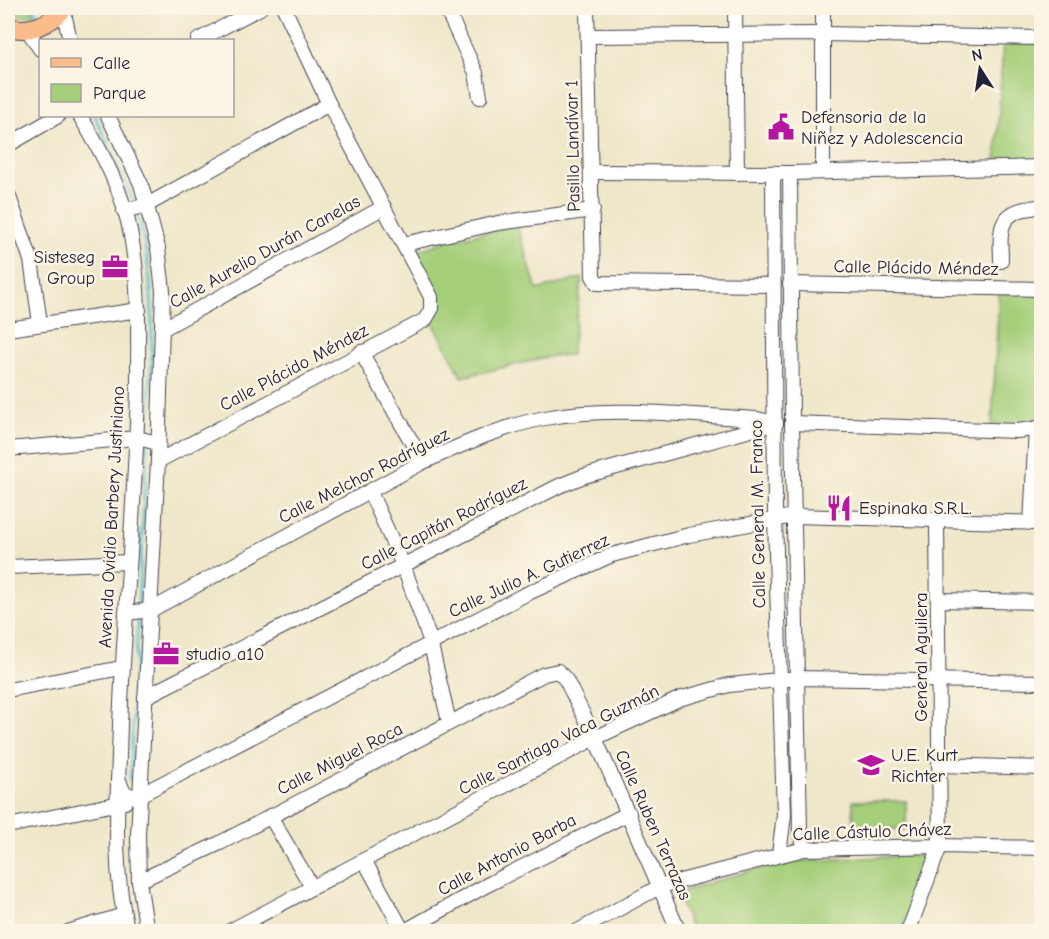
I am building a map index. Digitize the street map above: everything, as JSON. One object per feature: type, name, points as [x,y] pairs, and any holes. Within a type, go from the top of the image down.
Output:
[{"type":"main road","points":[[8,27],[27,29],[41,26],[63,8]]},
{"type":"street","points":[[63,8],[70,39]]},
{"type":"street","points":[[200,39],[260,8]]},
{"type":"street","points":[[284,8],[329,104],[404,244],[498,223],[593,210]]},
{"type":"street","points":[[446,8],[476,73],[480,97]]},
{"type":"street","name":"Pasillo Landívar 1","points":[[587,8],[593,276],[597,283],[773,285]]},
{"type":"street","points":[[735,8],[736,173]]},
{"type":"street","points":[[823,8],[823,172]]},
{"type":"street","points":[[27,29],[39,47]]},
{"type":"street","points":[[589,36],[822,34],[1041,38]]},
{"type":"street","points":[[136,208],[329,104]]},
{"type":"street","points":[[8,145],[56,117]]},
{"type":"street","name":"Avenida Ovidio Barbery Justiniano","points":[[81,117],[113,178],[136,208],[158,248],[164,328],[129,562],[138,612],[144,697],[139,881],[147,932]]},
{"type":"street","name":"Avenida Ovidio Barbery Justiniano","points":[[108,117],[141,184],[131,235],[139,310],[147,440],[158,460],[138,612],[121,668],[117,804],[124,915],[128,932]]},
{"type":"street","points":[[592,172],[790,173],[1041,167]]},
{"type":"street","name":"Calle General M. Franco","points":[[773,173],[775,519],[784,815],[779,854]]},
{"type":"street","name":"Calle General M. Franco","points":[[790,173],[800,831],[804,849]]},
{"type":"street","points":[[8,194],[31,260],[40,323]]},
{"type":"street","points":[[1001,261],[1001,233],[1007,217],[1018,211],[1041,206]]},
{"type":"street","name":"Calle Aurelio Durán Canelas","points":[[164,328],[384,207]]},
{"type":"street","points":[[774,221],[790,221]]},
{"type":"street","name":"Calle Plácido Méndez","points":[[158,460],[424,320],[431,310],[432,297],[404,244]]},
{"type":"street","name":"Calle Plácido Méndez","points":[[790,284],[1041,289]]},
{"type":"street","points":[[8,329],[139,310]]},
{"type":"street","points":[[361,352],[423,462]]},
{"type":"street","name":"Calle Melchor Rodríguez","points":[[138,612],[370,492],[423,462],[461,445],[556,417],[632,414],[757,418],[776,423]]},
{"type":"street","name":"Calle Capitán Rodríguez","points":[[144,697],[523,502],[584,476],[776,423]]},
{"type":"street","points":[[792,423],[1017,431],[1039,428],[1036,523]]},
{"type":"street","points":[[8,449],[147,440]]},
{"type":"street","points":[[370,492],[403,565],[429,637],[428,644],[449,722]]},
{"type":"street","name":"Calle Julio A. Gutierrez","points":[[140,795],[524,595],[612,555],[689,535],[794,516],[1036,523]]},
{"type":"street","name":"General Aguilera","points":[[908,932],[940,846],[937,521]]},
{"type":"street","points":[[8,567],[129,562]]},
{"type":"street","points":[[938,600],[1041,602]]},
{"type":"street","points":[[8,690],[121,668]]},
{"type":"street","name":"Calle Miguel Roca","points":[[139,881],[544,674],[558,671]]},
{"type":"street","name":"Calle Ruben Terrazas","points":[[558,671],[566,680],[595,738],[662,886],[679,932]]},
{"type":"street","name":"Calle Santiago Vaca Guzmán","points":[[228,932],[595,738],[680,699],[729,685],[798,678],[1041,682]]},
{"type":"street","points":[[939,765],[1041,768]]},
{"type":"street","points":[[118,778],[123,791],[131,796],[140,795]]},
{"type":"street","points":[[8,826],[126,802],[134,807],[139,816]]},
{"type":"street","name":"Calle Antonio Barba","points":[[403,931],[628,813]]},
{"type":"street","points":[[270,816],[312,886]]},
{"type":"street","name":"Calle Cástulo Chávez","points":[[576,932],[662,886],[804,849],[940,846],[1041,848]]},
{"type":"street","points":[[364,860],[403,931]]},
{"type":"street","points":[[68,932],[124,915]]},
{"type":"green space","points":[[8,8],[31,8],[35,16],[9,16]]},
{"type":"green space","points":[[1003,43],[1041,43],[1041,162],[996,163]]},
{"type":"green space","points":[[517,225],[537,290],[582,278],[571,355],[553,356],[462,377],[431,319],[438,305],[416,257],[417,251],[449,240]]},
{"type":"green space","points":[[999,292],[1040,292],[1039,420],[1021,426],[992,425]]},
{"type":"green space","points":[[853,801],[906,801],[906,829],[853,829]]},
{"type":"green space","points":[[924,855],[929,861],[902,931],[692,931],[679,899],[686,890],[780,862]]},
{"type":"waterway","points":[[33,8],[37,13]]},
{"type":"waterway","points":[[95,117],[135,205]]},
{"type":"waterway","points":[[137,211],[149,267],[151,295],[152,351],[147,437]]},
{"type":"waterway","points":[[138,607],[147,443]]},
{"type":"waterway","points":[[130,780],[138,617]]},
{"type":"place","name":"Defensoria de la Niñez y Adolescencia","points":[[781,127]]},
{"type":"place","name":"Sisteseg Group","points":[[115,267]]},
{"type":"place","name":"Espinaka S.R.L.","points":[[839,508]]},
{"type":"place","name":"studio a10","points":[[166,654]]},
{"type":"place","name":"U.E. Kurt Richter","points":[[871,765]]}]
